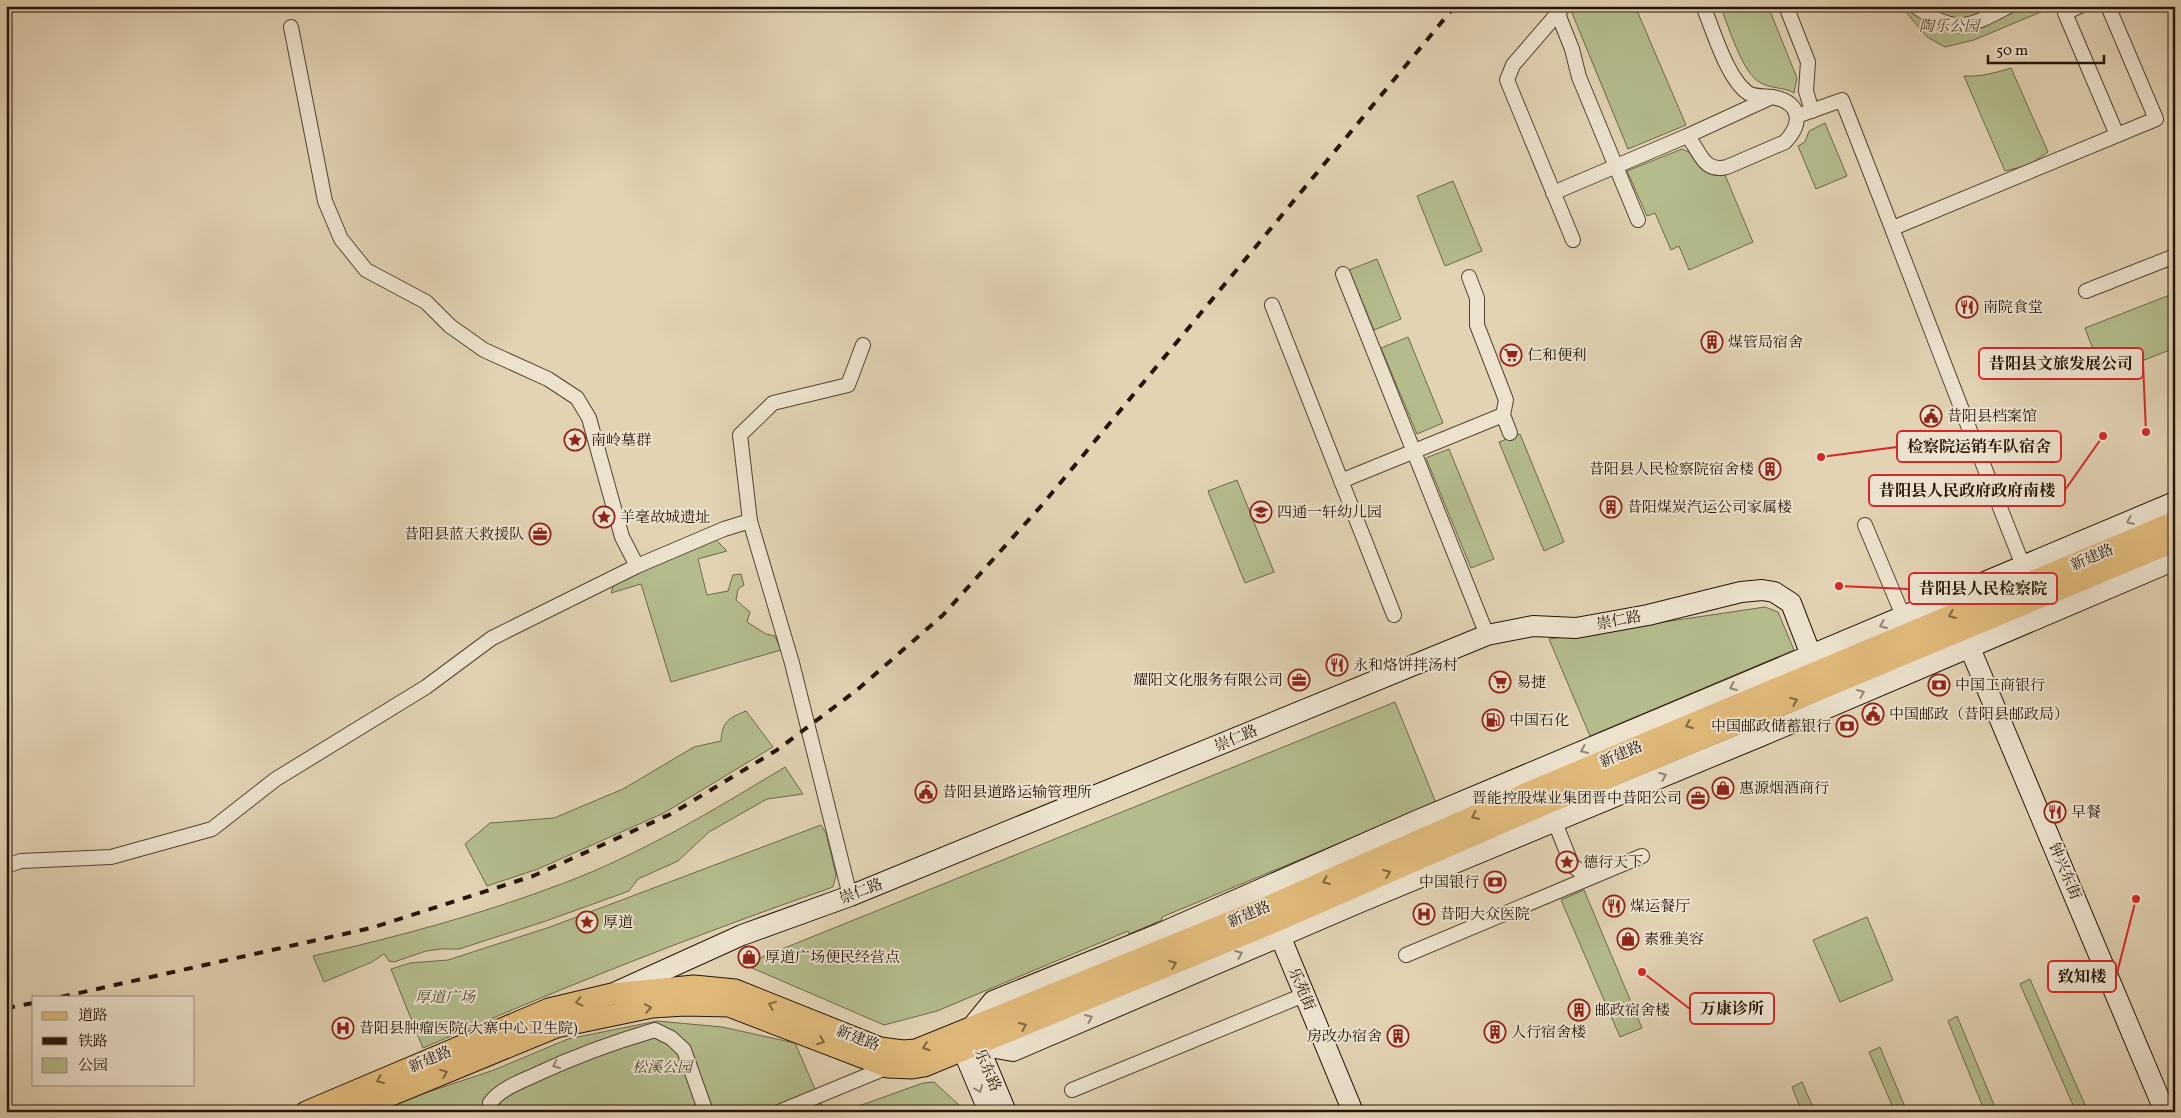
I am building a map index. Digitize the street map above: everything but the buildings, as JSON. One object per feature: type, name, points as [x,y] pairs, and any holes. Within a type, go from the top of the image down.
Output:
[{"type":"main road","name":"新建路","points":[[306,1112],[549,1009],[612,994],[694,986],[734,990],[880,1048],[903,1052],[967,1040],[1277,929],[1550,812],[1913,622],[2030,572],[2175,522]]},
{"type":"main road","name":"新建路","points":[[350,1112],[556,1027],[652,1007],[685,1005],[729,1006],[888,1067],[912,1068],[924,1066],[967,1040],[1524,794],[1817,672],[1966,639],[2175,542]]},
{"type":"street","points":[[1687,136],[1704,162],[1718,169],[1785,142],[1792,135],[1796,126],[1797,116],[1793,107],[1786,100],[1750,94],[1741,86],[1726,60],[1703,6]]},
{"type":"street","points":[[1786,6],[1808,62],[1806,91],[1812,111]]},
{"type":"street","points":[[1915,6],[1937,21],[1959,26],[1974,24],[2009,6]]},
{"type":"street","points":[[2080,6],[2065,13],[2116,135]]},
{"type":"street","points":[[1893,228],[2156,119],[2108,6]]},
{"type":"street","points":[[1561,10],[1579,77],[1638,220]]},
{"type":"street","points":[[1561,10],[1513,65],[1507,80],[1573,240]]},
{"type":"street","points":[[292,27],[325,201],[341,239],[366,270],[426,302],[450,326],[484,350],[548,379],[577,398],[589,418],[622,537],[637,566]]},
{"type":"street","points":[[1553,193],[1687,136],[1772,97]]},
{"type":"street","points":[[1797,116],[1842,100],[1893,228],[1942,340],[2030,572],[2175,502]]},
{"type":"street","points":[[2086,290],[2175,256]]},
{"type":"street","points":[[1343,274],[1412,452],[1487,635]]},
{"type":"street","points":[[1469,277],[1478,298],[1477,325],[1506,400],[1503,415],[1510,433]]},
{"type":"street","points":[[1272,305],[1394,615]]},
{"type":"street","points":[[850,896],[792,663],[750,521],[740,435],[773,403],[848,385],[863,344]]},
{"type":"street","points":[[1341,481],[1503,415]]},
{"type":"street","points":[[6,866],[21,861],[111,857],[212,829],[276,779],[426,687],[492,638],[637,566],[724,529],[750,521]]},
{"type":"street","points":[[1865,526],[1901,611],[1913,622]]},
{"type":"street","points":[[1588,878],[1572,865],[1550,812],[1761,736],[1966,639],[2175,560]]},
{"type":"street","name":"崇仁路","points":[[612,994],[742,935],[850,896],[1487,635],[1533,626],[1576,628],[1648,614],[1741,592],[1762,590],[1774,592],[1791,603],[1817,672]]},
{"type":"street","name":"钟兴东街","points":[[1966,639],[2165,1112]]},
{"type":"street","points":[[1406,955],[1642,856]]},
{"type":"street","name":"乐苑街","points":[[1277,929],[1353,1112]]},
{"type":"street","points":[[1072,1090],[1304,995]]},
{"type":"street","points":[[490,1112],[490,1102],[494,1097],[517,1083],[576,1056],[655,1030],[671,1038],[684,1050],[706,1112]]},
{"type":"street","name":"乐东路","points":[[967,1040],[989,1112]]},
{"type":"street","name":"乐东路","points":[[967,1040],[1006,1112]]},
{"type":"street","points":[[779,1112],[888,1067]]},
{"type":"green space","points":[[1577,6],[1635,6],[1686,125],[1628,149],[1572,13]]},
{"type":"green space","points":[[1720,6],[1768,6],[1797,78],[1794,93],[1765,85],[1754,78],[1742,60]]},
{"type":"green space","name":"陶乐公园","points":[[1901,6],[2055,6],[1974,40],[1945,47],[1927,37]]},
{"type":"green space","points":[[2011,68],[2048,152],[2029,165],[2005,171],[1964,76],[1988,74]]},
{"type":"green space","points":[[1825,123],[1847,176],[1816,189],[1798,146],[1805,142],[1809,131]]},
{"type":"green space","points":[[1682,149],[1693,154],[1709,173],[1725,175],[1753,242],[1689,270],[1679,246],[1671,250],[1655,213],[1647,216],[1627,171]]},
{"type":"green space","points":[[1453,181],[1482,251],[1445,266],[1417,196]]},
{"type":"green space","points":[[1377,259],[1401,319],[1374,330],[1349,270]]},
{"type":"green space","points":[[2175,293],[2175,348],[2103,376],[2085,328]]},
{"type":"green space","points":[[1408,337],[1443,423],[1417,434],[1381,348]]},
{"type":"green space","points":[[1520,434],[1564,542],[1544,551],[1499,442]]},
{"type":"green space","points":[[1449,449],[1494,559],[1471,568],[1426,458]]},
{"type":"green space","points":[[1237,480],[1274,572],[1245,583],[1208,491]]},
{"type":"green space","points":[[716,540],[727,551],[698,559],[707,595],[728,591],[733,575],[741,574],[744,585],[738,589],[736,600],[750,612],[747,622],[766,634],[775,636],[781,650],[671,682],[641,584],[611,593],[614,584],[638,571]]},
{"type":"green space","points":[[1765,607],[1778,612],[1794,650],[1590,736],[1549,639]]},
{"type":"green space","points":[[1395,702],[1436,803],[1162,917],[1162,920],[1129,934],[1128,931],[937,1011],[884,1025],[752,968],[755,962],[762,957]]},
{"type":"green space","points":[[746,711],[773,747],[664,813],[538,869],[487,886],[465,844],[490,823],[554,818],[623,789],[694,747],[721,741],[723,729],[728,721]]},
{"type":"green space","points":[[785,767],[803,794],[767,799],[709,832],[678,861],[638,879],[629,891],[546,921],[459,949],[426,951],[394,962],[389,961],[384,954],[372,962],[324,982],[313,956],[440,924],[564,883],[649,845]]},
{"type":"green space","name":"厚道广场","points":[[821,825],[826,833],[836,875],[833,887],[627,963],[423,1048],[391,969],[410,963],[448,960],[550,927]]},
{"type":"green space","points":[[1584,890],[1642,1028],[1620,1037],[1561,900]]},
{"type":"green space","points":[[1867,917],[1893,980],[1840,1002],[1813,940]]},
{"type":"green space","points":[[2030,979],[2088,1112],[2076,1112],[2020,984]]},
{"type":"green space","points":[[1957,1016],[1997,1112],[1985,1112],[1948,1021]]},
{"type":"green space","name":"松溪公园","points":[[657,1021],[722,1027],[795,1043],[825,1112],[368,1112],[494,1070],[568,1039]]},
{"type":"green space","points":[[1880,1047],[1907,1112],[1895,1112],[1869,1052]]},
{"type":"green space","points":[[934,1082],[958,1104],[961,1112],[842,1112],[923,1083]]},
{"type":"green space","points":[[1802,1082],[1815,1112],[1802,1112],[1792,1087]]},
{"type":"railway","points":[[65,996],[371,928],[533,876],[671,814],[777,750],[857,690],[943,615],[1042,505],[1455,6]]},
{"type":"railway","points":[[6,1008],[32,1003]]},
{"type":"place","name":"南院食堂","points":[[1967,307]]},
{"type":"place","name":"煤管局宿舍","points":[[1712,342]]},
{"type":"place","name":"仁和便利","points":[[1511,355]]},
{"type":"place","name":"昔阳县档案馆","points":[[1931,416]]},
{"type":"place","name":"昔阳县文旅发展公司","points":[[2146,432]]},
{"type":"place","name":"昔阳县人民政府政府南楼","points":[[2103,436]]},
{"type":"place","name":"南岭墓群","points":[[575,440]]},
{"type":"place","name":"检察院运销车队宿舍","points":[[1821,457]]},
{"type":"place","name":"昔阳县人民检察院宿舍楼","points":[[1770,469]]},
{"type":"place","name":"昔阳煤炭汽运公司家属楼","points":[[1611,507]]},
{"type":"place","name":"四通一轩幼儿园","points":[[1261,512]]},
{"type":"place","name":"羊毫故城遗址","points":[[604,517]]},
{"type":"place","name":"昔阳县蓝天救援队","points":[[540,534]]},
{"type":"place","name":"昔阳县人民检察院","points":[[1839,586]]},
{"type":"place","name":"永和烙饼拌汤村","points":[[1337,665]]},
{"type":"place","name":"耀阳文化服务有限公司","points":[[1299,680]]},
{"type":"place","name":"易捷","points":[[1500,682]]},
{"type":"place","name":"中国工商银行","points":[[1939,685]]},
{"type":"place","name":"中国邮政（昔阳县邮政局）","points":[[1873,714]]},
{"type":"place","name":"中国石化","points":[[1493,720]]},
{"type":"place","name":"中国邮政储蓄银行","points":[[1847,726]]},
{"type":"place","name":"惠源烟酒商行","points":[[1723,788]]},
{"type":"place","name":"昔阳县道路运输管理所","points":[[926,792]]},
{"type":"place","name":"晋能控股煤业集团晋中昔阳公司","points":[[1698,798]]},
{"type":"place","name":"早餐","points":[[2055,812]]},
{"type":"place","name":"德行天下","points":[[1567,862]]},
{"type":"place","name":"中国银行","points":[[1495,882]]},
{"type":"place","name":"致知楼","points":[[2136,899]]},
{"type":"place","name":"煤运餐厅","points":[[1614,906]]},
{"type":"place","name":"昔阳大众医院","points":[[1424,914]]},
{"type":"place","name":"厚道","points":[[587,922]]},
{"type":"place","name":"素雅美容","points":[[1628,939]]},
{"type":"place","name":"厚道广场便民经营点","points":[[749,957]]},
{"type":"place","name":"万康诊所","points":[[1642,972]]},
{"type":"place","name":"邮政宿舍楼","points":[[1579,1010]]},
{"type":"place","name":"昔阳县肿瘤医院(大寨中心卫生院)","points":[[343,1028]]},
{"type":"place","name":"人行宿舍楼","points":[[1495,1032]]},
{"type":"place","name":"房改办宿舍","points":[[1398,1036]]}]
